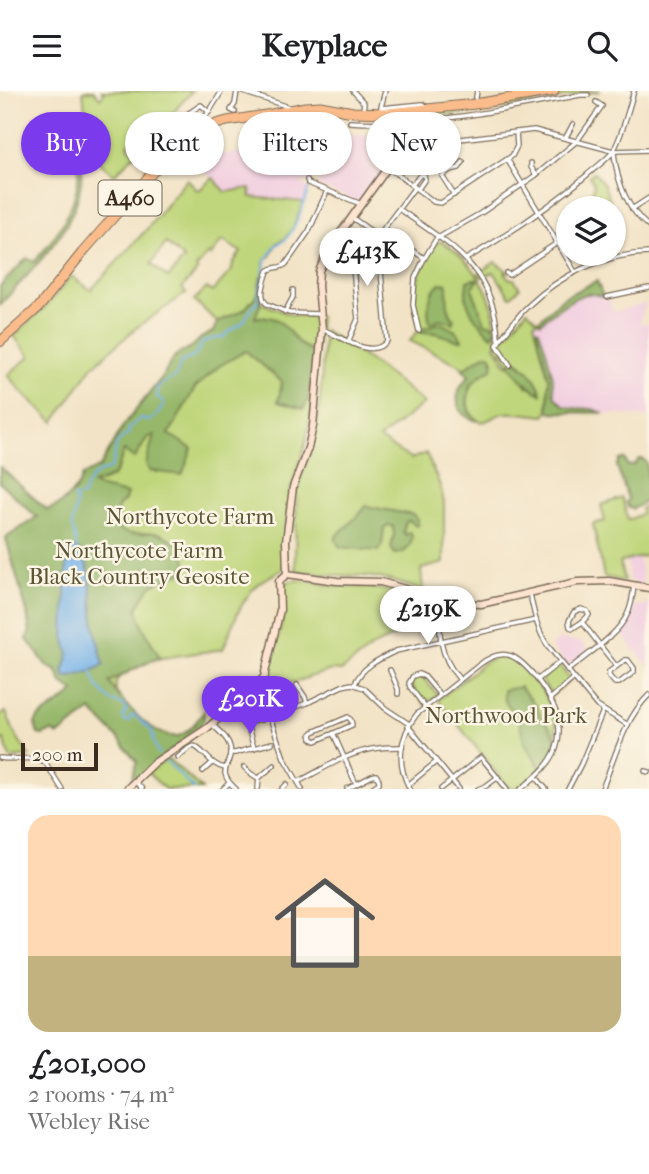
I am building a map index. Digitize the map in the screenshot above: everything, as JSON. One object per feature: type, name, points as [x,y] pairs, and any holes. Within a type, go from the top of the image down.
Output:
[{"type":"highway","name":"A460","points":[[416,112],[475,104],[518,94],[554,91]]},
{"type":"highway","name":"A460","points":[[224,122],[320,106],[362,112],[381,111]]},
{"type":"highway","name":"A460","points":[[0,342],[39,307],[150,175]]},
{"type":"street","points":[[190,112],[201,105],[209,112],[222,91]]},
{"type":"street","points":[[235,112],[232,110],[239,91],[294,109]]},
{"type":"street","points":[[353,91],[364,103],[362,112]]},
{"type":"street","points":[[385,91],[381,111],[423,104],[427,109]]},
{"type":"street","points":[[475,104],[477,91]]},
{"type":"street","points":[[466,259],[539,212],[579,182],[613,151],[634,91]]},
{"type":"street","points":[[461,115],[588,95]]},
{"type":"street","points":[[419,331],[413,305],[415,278],[438,237],[481,213],[523,184],[577,141],[602,106],[596,102]]},
{"type":"street","points":[[566,137],[573,124]]},
{"type":"street","points":[[461,138],[534,130],[613,151],[649,150]]},
{"type":"street","points":[[399,175],[437,203],[443,202],[515,152],[516,132]]},
{"type":"street","points":[[613,151],[617,176],[632,209],[649,227]]},
{"type":"street","points":[[507,159],[556,240]]},
{"type":"street","points":[[454,195],[442,176],[460,167],[463,162]]},
{"type":"street","points":[[531,163],[536,175]]},
{"type":"street","points":[[287,574],[285,549],[289,508],[294,482],[312,434],[322,329],[318,276],[325,256],[384,175]]},
{"type":"street","points":[[307,180],[308,183],[361,204]]},
{"type":"street","points":[[322,329],[356,346],[382,346],[387,341],[378,236],[415,187]]},
{"type":"street","points":[[321,314],[292,314],[262,300],[268,271],[286,264],[309,231],[327,191]]},
{"type":"street","points":[[632,209],[649,198]]},
{"type":"street","points":[[399,209],[466,259],[479,274],[494,308],[500,340]]},
{"type":"street","points":[[351,217],[378,236]]},
{"type":"street","points":[[509,275],[556,243]]},
{"type":"street","points":[[333,244],[353,268],[358,320],[348,342]]},
{"type":"street","points":[[408,249],[424,258]]},
{"type":"street","points":[[510,365],[497,345],[525,309],[539,296],[575,272],[612,258],[649,253]]},
{"type":"street","points":[[571,266],[575,272]]},
{"type":"street","points":[[607,297],[649,288]]},
{"type":"street","points":[[285,312],[293,297],[293,290]]},
{"type":"street","points":[[127,789],[165,755],[197,736],[257,688],[265,676],[280,610],[279,581],[287,574],[337,581],[381,582],[442,600],[481,604],[586,581],[609,581],[649,588]]},
{"type":"street","points":[[567,671],[615,631],[630,607],[634,585]]},
{"type":"street","points":[[529,592],[541,636],[567,671],[589,698],[628,725]]},
{"type":"street","points":[[442,600],[440,642],[446,661],[460,680]]},
{"type":"street","points":[[583,609],[589,615],[582,622],[573,628],[570,627],[569,621],[573,613],[583,609]]},
{"type":"street","points":[[355,684],[357,678],[383,657],[396,651],[536,620]]},
{"type":"street","points":[[582,622],[617,666]]},
{"type":"street","points":[[437,762],[409,787],[401,767],[401,747],[409,725],[425,707],[487,658],[507,655],[523,663],[537,680],[551,698],[558,718],[557,743],[547,765],[521,789]]},
{"type":"street","points":[[627,660],[634,670],[619,684],[609,674],[617,666],[627,660]]},
{"type":"street","points":[[537,680],[560,661]]},
{"type":"street","points":[[389,674],[398,694]]},
{"type":"street","points":[[425,707],[410,687],[413,676],[422,675],[440,695]]},
{"type":"street","points":[[551,698],[574,679]]},
{"type":"street","points":[[272,720],[342,686],[355,684],[364,688],[391,713],[409,725],[459,789]]},
{"type":"street","points":[[297,685],[307,703]]},
{"type":"street","points":[[257,688],[269,711],[284,758],[302,789]]},
{"type":"street","points":[[248,695],[235,709],[251,736],[254,748]]},
{"type":"street","points":[[602,789],[628,725],[649,695]]},
{"type":"street","points":[[269,711],[288,710]]},
{"type":"street","points":[[568,789],[603,710]]},
{"type":"street","points":[[350,718],[352,725],[333,734],[316,741],[311,736],[313,732],[350,718]]},
{"type":"street","points":[[246,726],[259,719]]},
{"type":"street","points":[[212,724],[227,739],[230,753],[225,776],[236,789]]},
{"type":"street","points":[[333,734],[356,784]]},
{"type":"street","points":[[230,753],[269,743]]},
{"type":"street","points":[[182,755],[194,747],[201,750],[212,763],[225,768]]},
{"type":"street","points":[[298,782],[344,758],[380,747],[401,747]]},
{"type":"street","points":[[441,789],[481,757],[507,789]]},
{"type":"street","points":[[0,758],[31,758],[45,762],[62,789]]},
{"type":"street","points":[[203,772],[212,763]]},
{"type":"street","points":[[258,789],[259,778],[272,766]]},
{"type":"street","points":[[246,768],[259,778]]},
{"type":"street","points":[[347,789],[376,775],[379,783],[370,789]]},
{"type":"street","points":[[478,789],[498,777]]},
{"type":"street","points":[[536,777],[546,789]]},
{"type":"street","points":[[135,781],[142,789]]},
{"type":"street","points":[[223,789],[229,783]]},
{"type":"shaded area","points":[[352,134],[366,136],[366,175],[381,175],[360,202],[318,186],[321,175],[352,175]]},
{"type":"shaded area","points":[[238,152],[238,175],[314,175],[312,183],[302,181],[302,184],[309,188],[304,202],[251,197],[250,188],[225,192],[209,175],[224,175],[224,155]]},
{"type":"shaded area","points":[[597,281],[604,300],[609,299],[613,312],[646,303],[639,323],[649,324],[649,417],[548,412],[549,379],[534,323],[564,297]]},
{"type":"shaded area","points":[[638,558],[643,584],[629,581],[627,561]]},
{"type":"shaded area","points":[[649,604],[649,667],[620,632],[628,622],[635,605]]},
{"type":"shaded area","points":[[559,639],[583,643],[588,651],[569,668],[551,646]]},
{"type":"green space","points":[[83,91],[94,91],[100,98],[104,93],[102,91],[192,91],[174,112],[125,112],[125,164],[114,175],[111,172],[111,112],[85,112]]},
{"type":"green space","points":[[567,91],[601,91],[461,114],[428,112],[464,108],[471,110],[485,105]]},
{"type":"green space","points":[[594,172],[608,196],[589,196],[594,187],[589,176]]},
{"type":"green space","points":[[78,175],[81,175],[79,195],[61,234],[0,305],[0,286],[27,258],[34,262],[57,233],[69,212]]},
{"type":"green space","name":"Northycote Farm Black Country Geosite","points":[[213,178],[226,192],[250,188],[251,197],[304,202],[293,228],[285,239],[277,243],[265,260],[261,277],[261,303],[292,315],[320,317],[310,420],[291,489],[283,547],[283,569],[263,580],[249,594],[238,611],[223,649],[155,659],[119,677],[116,682],[116,694],[145,723],[162,734],[181,736],[132,779],[137,762],[91,710],[58,735],[52,731],[38,734],[35,724],[38,718],[74,691],[62,683],[57,671],[47,666],[27,639],[30,632],[27,612],[6,538],[59,505],[80,485],[83,475],[100,467],[124,425],[161,379],[175,356],[213,332],[217,322],[194,300],[207,288],[212,292],[232,270],[233,263],[241,252],[222,240],[182,288],[186,293],[136,328],[92,367],[54,422],[8,375],[30,356],[14,336],[48,304],[71,276],[91,290],[147,229],[187,179],[198,191]],"holes":[[[166,243],[184,259],[168,278],[151,264]]]},
{"type":"green space","points":[[440,241],[458,253],[480,279],[493,309],[497,341],[495,346],[507,365],[510,364],[498,345],[527,310],[538,321],[534,323],[549,379],[548,412],[545,416],[505,413],[487,421],[479,421],[467,403],[471,387],[476,380],[492,369],[490,354],[463,369],[460,365],[410,341],[417,332],[421,332],[414,305],[417,279],[436,243]],"holes":[[[519,362],[540,388],[527,387],[511,364]]]},
{"type":"green space","points":[[495,262],[509,272],[505,274],[514,279],[520,288],[510,297],[494,272],[482,277],[479,273]]},
{"type":"green space","points":[[261,276],[264,279],[255,318],[277,319],[301,344],[314,352],[309,396],[304,409],[278,402],[282,382],[246,351],[219,366],[195,388],[169,434],[192,449],[182,475],[150,471],[146,464],[154,435],[147,438],[135,458],[124,451],[112,477],[93,484],[127,494],[118,507],[117,528],[134,534],[164,535],[182,546],[186,561],[182,573],[159,581],[149,588],[137,609],[143,627],[160,658],[109,682],[140,719],[162,733],[181,735],[191,728],[204,712],[204,719],[195,732],[132,779],[137,762],[91,710],[58,735],[52,731],[38,734],[35,724],[38,718],[74,691],[62,683],[57,671],[47,666],[27,639],[30,632],[27,612],[6,538],[37,517],[0,483],[0,467],[47,510],[59,505],[78,487],[83,475],[100,467],[124,425],[161,379],[175,356],[213,332],[218,322],[245,309],[258,293]]},
{"type":"green space","points":[[479,279],[472,288],[485,323],[493,325],[496,330],[492,336],[471,311],[466,299],[467,281]]},
{"type":"green space","points":[[597,281],[603,297],[586,294],[562,306],[541,323],[538,321],[564,297]]},
{"type":"green space","points":[[440,283],[447,284],[448,307],[453,323],[440,319],[430,323],[429,301]]},
{"type":"green space","points":[[440,323],[453,329],[462,340],[421,332],[422,328]]},
{"type":"green space","points":[[536,329],[539,330],[548,358],[555,397],[568,407],[593,409],[602,413],[548,412],[549,379]]},
{"type":"green space","points":[[324,330],[376,365],[424,403],[379,439],[411,459],[426,453],[441,488],[444,503],[444,563],[421,569],[423,591],[379,578],[296,570],[297,490],[316,433]]},
{"type":"green space","points":[[490,354],[493,361],[492,369],[470,385],[467,403],[469,412],[478,421],[460,409],[458,396],[463,382],[469,376],[463,369]]},
{"type":"green space","points":[[514,360],[531,374],[541,394],[527,385],[517,373],[510,364]]},
{"type":"green space","points":[[625,459],[628,466],[635,465],[639,459],[647,463],[649,499],[633,509],[626,503],[628,499],[617,466],[620,460]]},
{"type":"green space","points":[[622,498],[628,520],[642,514],[641,509],[649,504],[649,555],[620,562],[624,581],[604,577],[593,524],[605,521],[601,505]]},
{"type":"green space","points":[[366,506],[413,515],[417,519],[416,526],[409,520],[406,522],[403,532],[412,535],[408,549],[395,554],[391,548],[393,526],[388,525],[384,529],[382,545],[378,551],[340,547],[336,537]]},
{"type":"green space","points":[[298,580],[392,591],[427,601],[425,630],[399,634],[375,645],[341,671],[331,670],[291,683],[267,687],[284,614],[283,590],[286,582]]},
{"type":"green space","name":"Northwood Park","points":[[504,657],[522,666],[543,693],[555,718],[555,739],[548,759],[534,776],[514,789],[510,789],[438,700],[485,662]]},
{"type":"green space","points":[[558,666],[570,680],[552,695],[541,680]]},
{"type":"green space","points":[[417,676],[422,677],[438,695],[425,705],[411,684]]},
{"type":"green space","points":[[520,687],[537,707],[541,718],[555,737],[554,749],[543,769],[525,744],[517,714],[504,700],[503,690]]},
{"type":"green space","points":[[6,712],[14,732],[29,756],[10,758],[4,739],[0,739],[0,715]]},
{"type":"green space","points":[[168,759],[202,789],[165,789],[148,773]]},
{"type":"water","points":[[77,548],[87,565],[95,627],[104,665],[66,678],[63,672],[69,654],[64,637],[67,553]]},
{"type":"waterway","points":[[77,548],[72,525],[76,503],[74,497],[83,496],[92,478],[99,472],[110,469],[116,446],[129,433],[129,428],[141,418],[149,421],[156,416],[164,405],[157,397],[157,388],[176,376],[181,362],[195,356],[202,343],[224,337],[245,319],[258,301],[265,260],[293,229],[309,188]]},
{"type":"waterway","points":[[91,671],[97,686],[111,701],[122,704],[127,709],[123,717],[125,721],[130,721],[130,717],[134,715],[152,731],[159,754]]},
{"type":"waterway","points":[[166,761],[194,789]]},
{"type":"park label","name":"Northycote Farm","points":[[190,516]]}]
